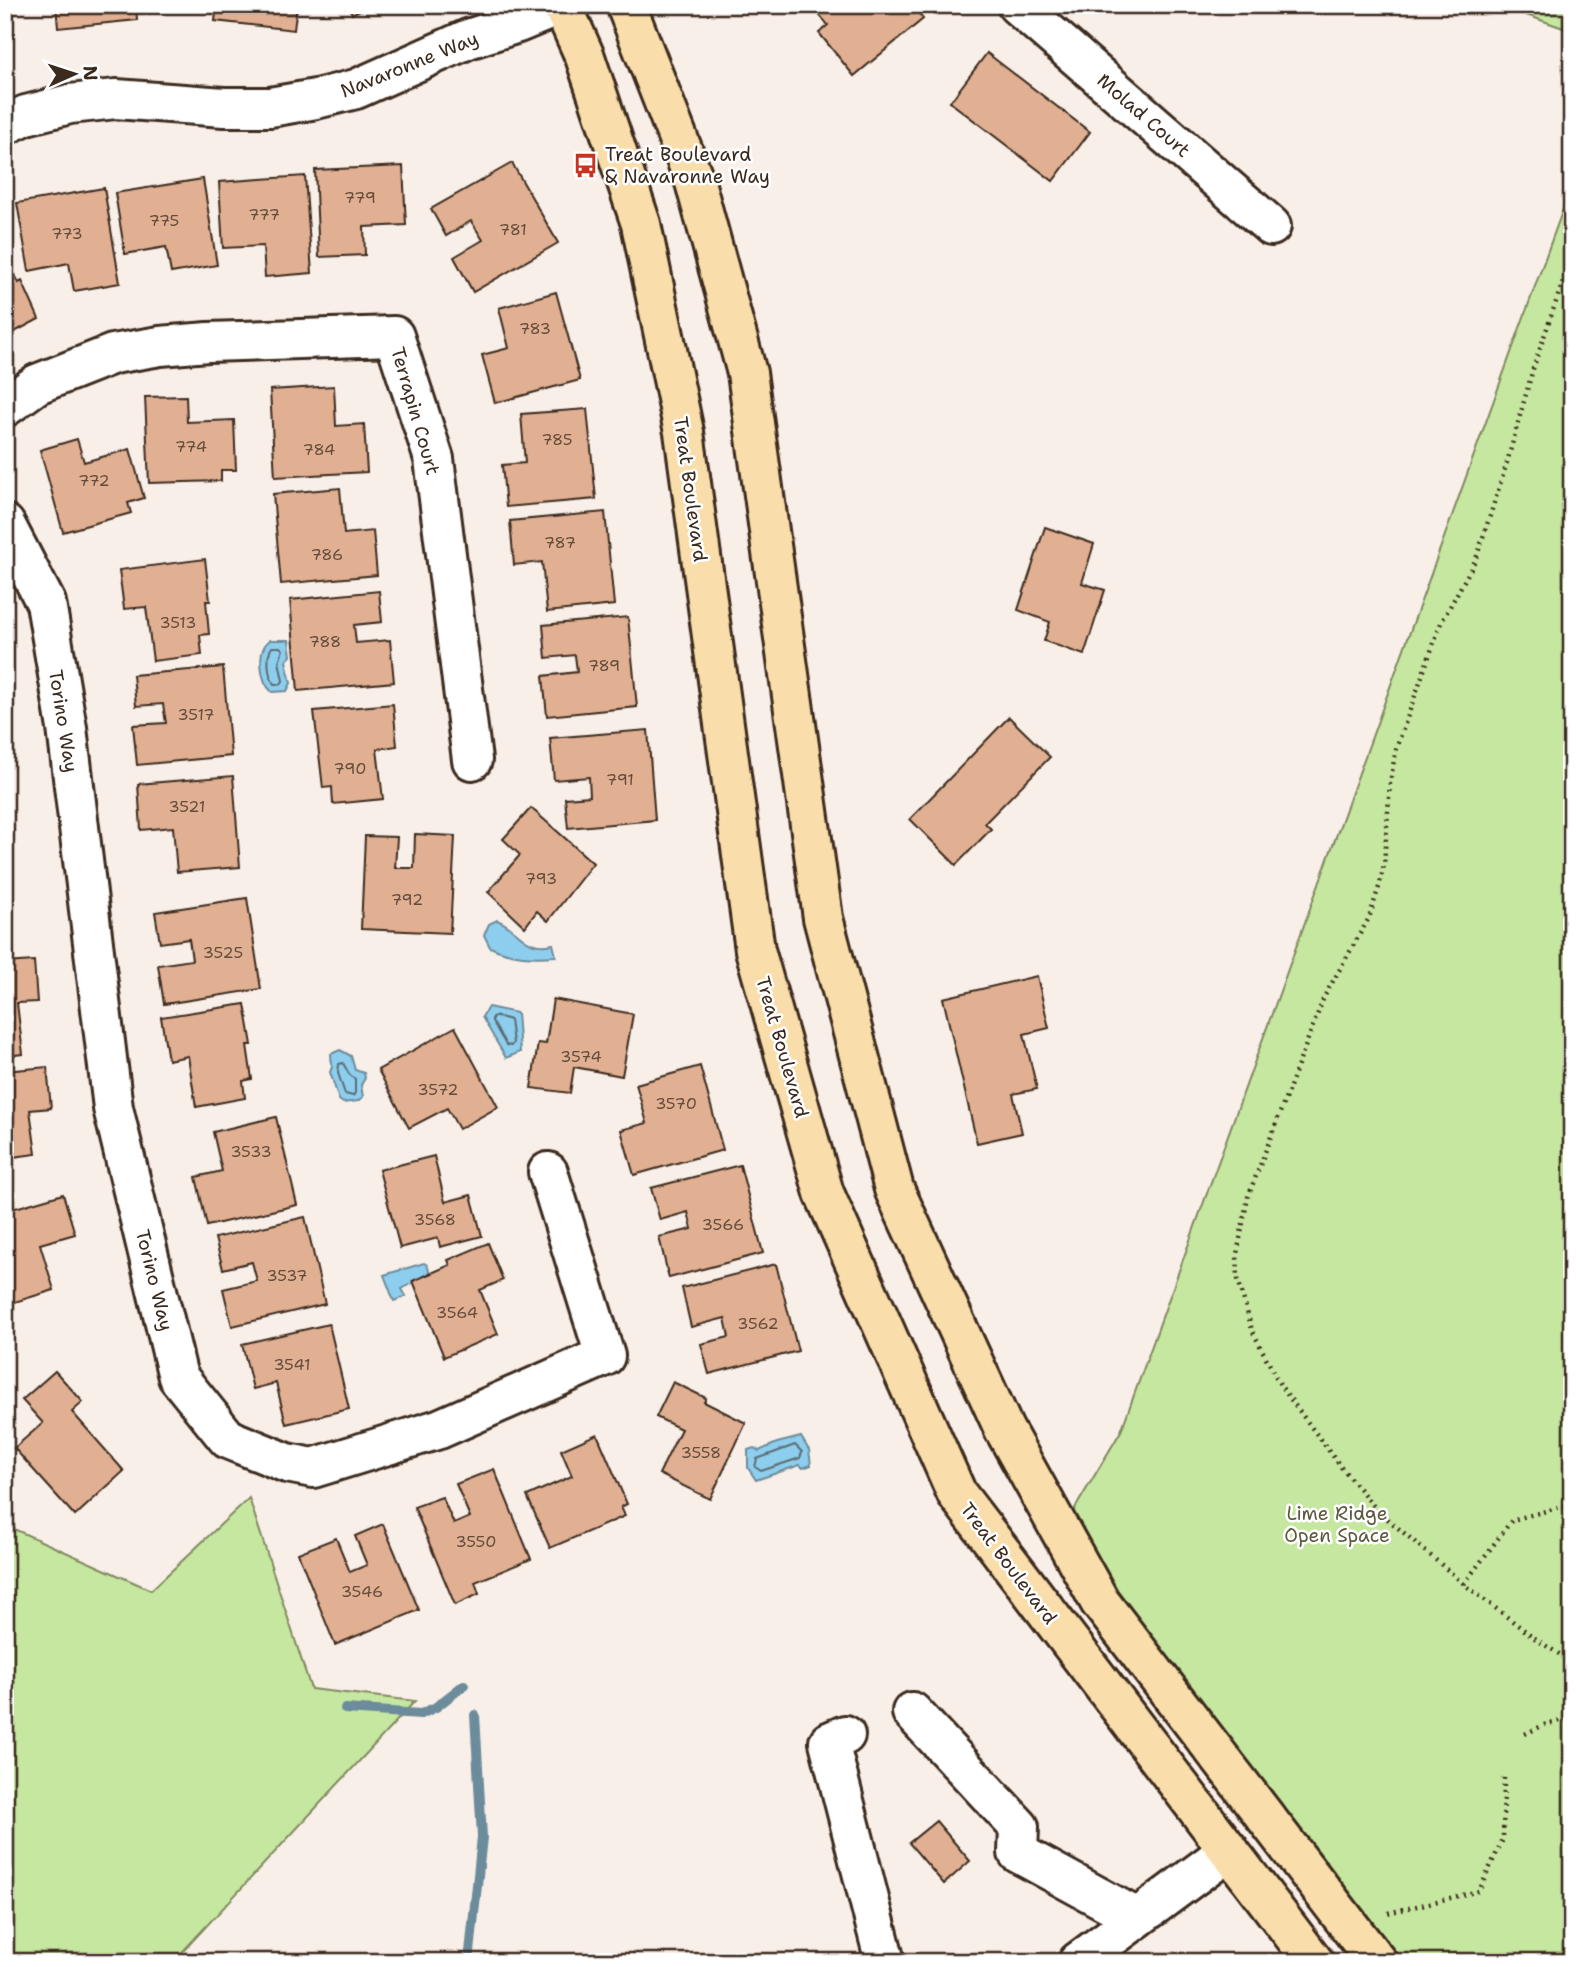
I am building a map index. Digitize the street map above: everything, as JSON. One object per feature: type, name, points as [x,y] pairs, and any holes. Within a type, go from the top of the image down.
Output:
[{"type":"main road","name":"Treat Boulevard","points":[[562,5],[586,57],[641,224],[684,432],[755,950],[824,1194],[957,1494],[1314,1962]]},
{"type":"main road","points":[[625,5],[695,182],[747,373],[823,918],[894,1189],[1004,1429],[1100,1602],[1377,1962]]},
{"type":"street","name":"Navaronne Way","points":[[5,125],[26,115],[70,104],[116,99],[224,107],[270,107],[316,99],[356,89],[468,39],[562,5]]},
{"type":"street","name":"Molad Court","points":[[1017,5],[1271,226]]},
{"type":"street","name":"Terrapin Court","points":[[5,407],[37,384],[113,354],[208,342],[394,336],[434,459],[472,760]]},
{"type":"street","name":"Torino Way","points":[[5,524],[46,603],[67,728],[113,1108],[178,1377],[228,1439],[287,1463],[313,1468],[439,1429],[605,1356],[548,1172]]},
{"type":"street","points":[[912,1712],[1019,1827],[1018,1853],[1137,1918]]},
{"type":"street","points":[[845,1735],[829,1742],[885,1962]]},
{"type":"street","points":[[1078,1962],[1229,1850]]},
{"type":"path","points":[[1572,255],[1533,369],[1476,559],[1441,623],[1396,749],[1390,783],[1384,865],[1369,918],[1324,997],[1248,1197],[1237,1254],[1238,1279],[1252,1330],[1280,1385],[1341,1467],[1377,1510],[1464,1584],[1530,1635],[1572,1662]]},
{"type":"path","points":[[1464,1584],[1512,1520],[1572,1504]]},
{"type":"path","points":[[1525,1734],[1572,1718]]},
{"type":"path","points":[[1377,1916],[1479,1891],[1503,1839],[1504,1773]]},
{"type":"green space","points":[[1498,5],[1572,5],[1572,31]]},
{"type":"green space","name":"Lime Ridge Open Space","points":[[1572,184],[1572,1962],[1377,1962],[1061,1532],[1121,1431]]},
{"type":"green space","points":[[249,1498],[311,1689],[415,1701],[173,1962],[5,1962],[5,1525],[151,1590]]},
{"type":"water","points":[[270,640],[289,640],[291,656],[286,661],[291,683],[287,691],[272,692],[262,673],[261,658]]},
{"type":"water","points":[[497,920],[529,942],[553,944],[556,956],[522,956],[490,947],[484,935],[489,924]]},
{"type":"water","points":[[488,1007],[517,1013],[520,1052],[506,1058],[482,1017]]},
{"type":"water","points":[[340,1050],[351,1056],[355,1070],[364,1073],[365,1078],[361,1085],[363,1097],[358,1101],[343,1103],[339,1100],[330,1072],[331,1054]]},
{"type":"water","points":[[424,1263],[430,1273],[412,1281],[402,1289],[406,1296],[394,1301],[384,1275]]},
{"type":"water","points":[[801,1437],[809,1450],[811,1465],[803,1468],[800,1465],[756,1480],[748,1468],[748,1450],[754,1448],[759,1451]]},
{"type":"building","points":[[56,5],[136,5],[137,20],[58,28]]},
{"type":"building","points":[[217,5],[297,5],[294,30],[215,21]]},
{"type":"building","points":[[348,5],[371,5],[352,14]]},
{"type":"building","points":[[811,5],[912,5],[923,19],[854,76],[819,33],[828,25]]},
{"type":"building","points":[[987,53],[1090,132],[1053,181],[950,102]]},
{"type":"building","points":[[512,163],[558,243],[473,292],[454,257],[483,240],[471,221],[446,236],[431,209]]},
{"type":"building","points":[[403,166],[406,225],[364,227],[365,255],[319,257],[315,170]]},
{"type":"building","points":[[305,176],[312,273],[265,277],[263,246],[223,248],[219,182]]},
{"type":"building","points":[[203,179],[217,265],[171,273],[166,247],[125,254],[115,193]]},
{"type":"building","points":[[104,188],[120,283],[74,291],[69,263],[29,271],[17,203]]},
{"type":"building","points":[[5,254],[19,283],[22,281],[39,319],[5,337]]},
{"type":"building","points":[[556,292],[580,380],[495,403],[482,355],[509,348],[499,308]]},
{"type":"building","points":[[334,386],[336,426],[364,424],[367,472],[275,477],[270,390]]},
{"type":"building","points":[[186,396],[187,422],[234,420],[236,470],[221,470],[221,481],[149,483],[145,397]]},
{"type":"building","points":[[587,409],[596,499],[506,507],[502,465],[525,463],[521,414]]},
{"type":"building","points":[[77,439],[84,462],[130,449],[144,498],[128,503],[131,513],[63,532],[40,450]]},
{"type":"building","points":[[340,488],[344,534],[373,531],[377,575],[281,584],[273,494]]},
{"type":"building","points":[[605,512],[614,605],[547,612],[542,562],[514,565],[510,521]]},
{"type":"building","points":[[1045,527],[1094,544],[1082,583],[1105,590],[1084,655],[1044,641],[1050,622],[1018,610]]},
{"type":"building","points":[[205,559],[210,601],[206,601],[209,634],[200,635],[202,655],[153,661],[146,607],[124,609],[119,570]]},
{"type":"building","points":[[379,591],[382,622],[354,625],[356,643],[390,640],[394,682],[298,691],[290,600]]},
{"type":"building","points":[[628,617],[637,707],[547,716],[543,676],[577,672],[575,655],[546,658],[543,625]]},
{"type":"building","points":[[223,667],[231,756],[137,765],[133,725],[166,723],[163,704],[136,706],[133,675]]},
{"type":"building","points":[[393,704],[397,746],[377,749],[383,799],[333,804],[332,787],[323,788],[314,711]]},
{"type":"building","points":[[1009,717],[1050,757],[985,823],[991,829],[956,865],[910,819]]},
{"type":"building","points":[[648,730],[655,820],[568,828],[565,798],[590,796],[589,777],[554,780],[550,738]]},
{"type":"building","points":[[233,776],[240,867],[177,872],[173,827],[141,830],[138,784]]},
{"type":"building","points":[[531,808],[593,863],[548,921],[537,911],[525,927],[488,892],[520,855],[503,839]]},
{"type":"building","points":[[415,834],[455,836],[450,933],[361,929],[365,836],[397,837],[395,868],[414,868]]},
{"type":"building","points":[[5,858],[8,858],[13,899],[5,899]]},
{"type":"building","points":[[247,898],[261,989],[164,1004],[158,965],[192,960],[189,939],[160,943],[155,912]]},
{"type":"building","points":[[34,961],[37,1002],[17,1003],[23,1054],[5,1056],[5,963]]},
{"type":"building","points":[[1037,976],[1049,1028],[1024,1034],[1037,1089],[1013,1094],[1022,1133],[977,1143],[943,998]]},
{"type":"building","points":[[553,999],[633,1014],[622,1076],[574,1067],[570,1093],[531,1088],[538,1043],[546,1044]]},
{"type":"building","points":[[245,1004],[252,1045],[247,1045],[252,1079],[243,1081],[245,1098],[196,1107],[188,1056],[168,1060],[161,1017]]},
{"type":"building","points":[[455,1027],[498,1107],[459,1129],[447,1108],[409,1128],[378,1070]]},
{"type":"building","points":[[700,1066],[723,1150],[634,1175],[621,1130],[647,1123],[636,1084]]},
{"type":"building","points":[[47,1067],[51,1108],[30,1110],[36,1154],[5,1158],[5,1071]]},
{"type":"building","points":[[276,1117],[297,1205],[207,1226],[196,1177],[222,1171],[213,1132]]},
{"type":"building","points":[[434,1156],[445,1202],[471,1195],[482,1236],[440,1247],[438,1238],[400,1248],[379,1170]]},
{"type":"building","points":[[740,1165],[763,1253],[669,1278],[659,1237],[692,1229],[688,1212],[660,1220],[651,1188]]},
{"type":"building","points":[[63,1194],[75,1234],[40,1244],[54,1290],[5,1305],[5,1211]]},
{"type":"building","points":[[305,1217],[325,1304],[232,1326],[223,1289],[257,1281],[252,1262],[223,1269],[215,1238]]},
{"type":"building","points":[[488,1243],[503,1280],[480,1290],[498,1334],[444,1357],[413,1281],[450,1265],[448,1260]]},
{"type":"building","points":[[776,1264],[798,1351],[709,1374],[701,1344],[729,1337],[725,1318],[691,1327],[682,1288]]},
{"type":"building","points":[[329,1324],[349,1409],[286,1424],[276,1383],[253,1389],[242,1344]]},
{"type":"building","points":[[55,1371],[83,1402],[72,1412],[124,1471],[75,1516],[14,1448],[43,1423],[22,1400]]},
{"type":"building","points":[[673,1382],[706,1398],[704,1402],[746,1423],[710,1499],[659,1474],[681,1429],[656,1417]]},
{"type":"building","points":[[597,1434],[627,1504],[621,1507],[625,1516],[550,1548],[527,1496],[572,1476],[561,1450]]},
{"type":"building","points":[[494,1469],[531,1559],[475,1582],[479,1594],[455,1605],[414,1507],[442,1497],[454,1524],[470,1517],[456,1484]]},
{"type":"building","points":[[383,1524],[419,1610],[335,1645],[298,1553],[336,1538],[350,1572],[367,1565],[355,1536]]},
{"type":"building","points":[[936,1821],[970,1861],[944,1884],[909,1843]]},
{"type":"waterway","points":[[345,1709],[421,1714],[436,1707],[464,1685]]},
{"type":"waterway","points":[[469,1962],[482,1837],[475,1715]]},
{"type":"place","name":"Treat Boulevard & Navaronne Way","points":[[585,165]]}]
